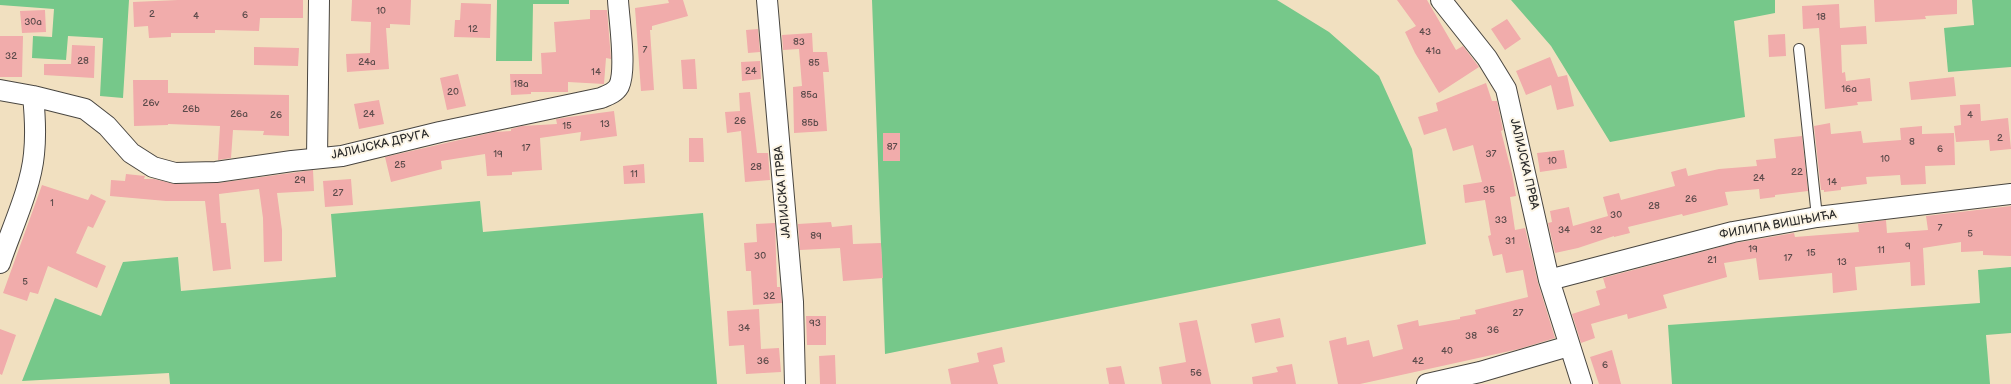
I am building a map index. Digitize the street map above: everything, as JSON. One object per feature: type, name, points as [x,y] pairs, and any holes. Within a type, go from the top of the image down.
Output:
[{"type":"street","points":[[317,158],[319,0]]},
{"type":"street","name":"ЈАЛИЈСКА ДРУГА","points":[[0,90],[33,96],[85,109],[107,126],[132,153],[153,167],[175,173],[216,172],[342,156],[440,132],[601,98],[613,93],[619,86],[623,66],[618,0]]},
{"type":"street","name":"ЈАЛИЈСКА ПРВА","points":[[767,0],[793,302],[795,384]]},
{"type":"street","name":"ЈАЛИЈСКА ПРВА","points":[[1441,0],[1487,58],[1506,89],[1549,280],[1582,384]]},
{"type":"street","points":[[0,263],[30,175],[34,155],[35,116],[33,96]]},
{"type":"street","name":"ФИЛИПА ВИШЊИЋА","points":[[1549,280],[1733,232],[1817,217],[2011,194]]},
{"type":"street","points":[[1427,384],[1480,372],[1569,346]]},
{"type":"lane","points":[[1799,49],[1817,217]]},
{"type":"green space","points":[[0,0],[129,0],[123,98],[100,96],[103,38],[68,36],[66,60],[32,58],[33,36],[52,37],[54,9],[0,5]]},
{"type":"green space","points":[[497,0],[569,0],[569,4],[533,4],[532,61],[496,61]]},
{"type":"green space","points":[[872,0],[1277,0],[1329,32],[1379,76],[1412,149],[1426,244],[885,354]]},
{"type":"green space","points":[[1511,0],[1775,0],[1775,13],[1734,21],[1745,117],[1610,142],[1551,46]]},
{"type":"green space","points":[[1972,0],[2011,0],[2011,67],[1948,72],[1944,28],[1974,25]]},
{"type":"green space","points":[[480,201],[483,232],[703,213],[717,384],[170,384],[169,373],[22,381],[55,298],[101,316],[123,262],[178,257],[181,291],[336,277],[331,214]]},
{"type":"green space","points":[[2011,267],[2011,333],[1986,335],[1990,384],[1672,384],[1668,325],[1980,303],[1978,270]]},
{"type":"building","points":[[178,0],[303,0],[303,18],[260,18],[259,31],[215,30],[215,33],[171,33],[171,37],[149,38],[148,26],[134,27],[133,2]]},
{"type":"building","points":[[352,0],[411,0],[410,25],[390,24],[390,28],[386,28],[389,69],[347,72],[346,54],[370,53],[371,22],[351,21]]},
{"type":"building","points":[[668,0],[683,0],[688,16],[652,26],[652,30],[650,30],[654,90],[641,91],[635,8],[669,3]]},
{"type":"building","points":[[1397,0],[1427,0],[1456,50],[1463,46],[1479,67],[1439,93],[1415,53],[1405,32],[1416,26]]},
{"type":"building","points":[[1874,0],[1957,0],[1957,14],[1925,16],[1926,19],[1875,22]]},
{"type":"building","points":[[461,3],[491,4],[490,38],[454,37],[455,20],[460,20]]},
{"type":"building","points":[[1839,4],[1840,28],[1866,26],[1867,44],[1841,45],[1842,73],[1845,72],[1846,81],[1870,78],[1872,101],[1857,102],[1858,105],[1825,109],[1819,28],[1803,29],[1802,6]]},
{"type":"building","points":[[45,10],[46,32],[22,33],[20,11]]},
{"type":"building","points":[[590,10],[607,10],[611,59],[606,58],[604,84],[568,82],[568,92],[531,92],[531,94],[511,95],[510,74],[542,74],[541,53],[556,52],[554,22],[590,19]]},
{"type":"building","points":[[1507,19],[1521,39],[1505,50],[1491,29]]},
{"type":"building","points":[[758,29],[760,52],[748,53],[746,30]]},
{"type":"building","points":[[812,33],[813,52],[827,52],[829,72],[823,72],[827,131],[794,133],[793,87],[802,86],[799,49],[783,50],[782,35]]},
{"type":"building","points":[[1785,34],[1786,56],[1769,57],[1768,35]]},
{"type":"building","points":[[0,36],[23,36],[22,77],[0,77]]},
{"type":"building","points":[[72,45],[95,46],[94,78],[44,75],[44,64],[71,64]]},
{"type":"building","points":[[254,47],[299,48],[298,66],[254,65]]},
{"type":"building","points":[[1550,57],[1558,77],[1567,75],[1574,106],[1557,110],[1551,85],[1526,95],[1516,71]]},
{"type":"building","points":[[695,59],[697,89],[683,89],[681,60]]},
{"type":"building","points":[[760,61],[761,79],[742,81],[741,62]]},
{"type":"building","points":[[458,74],[466,106],[447,110],[440,78]]},
{"type":"building","points":[[1954,77],[1956,96],[1911,100],[1909,82]]},
{"type":"building","points":[[133,80],[168,80],[168,93],[289,95],[289,136],[263,135],[264,131],[233,130],[231,158],[218,160],[220,126],[168,124],[134,126]]},
{"type":"building","points":[[1486,83],[1492,101],[1497,101],[1503,130],[1501,131],[1512,174],[1516,196],[1510,197],[1515,230],[1525,228],[1538,283],[1555,338],[1519,349],[1360,384],[1338,384],[1329,341],[1346,337],[1347,345],[1369,340],[1373,357],[1403,349],[1397,325],[1418,320],[1419,326],[1460,319],[1460,317],[1476,314],[1475,310],[1528,297],[1523,270],[1506,273],[1502,254],[1493,256],[1488,236],[1491,235],[1485,200],[1465,203],[1463,185],[1482,182],[1473,145],[1453,151],[1446,128],[1424,135],[1418,117],[1438,111],[1436,103]]},
{"type":"building","points":[[750,92],[757,153],[768,153],[770,180],[745,182],[741,131],[727,133],[725,112],[740,111],[739,93]]},
{"type":"building","points":[[379,100],[384,124],[359,129],[354,104]]},
{"type":"building","points":[[1980,104],[1981,121],[2008,118],[2011,149],[1990,151],[1989,140],[1956,142],[1954,126],[1961,125],[1960,105]]},
{"type":"building","points":[[614,111],[617,136],[580,141],[581,132],[540,138],[542,170],[512,172],[512,175],[487,176],[485,154],[441,161],[442,169],[391,182],[385,157],[494,132],[511,131],[511,129],[522,126],[557,124],[556,119]]},
{"type":"building","points":[[1830,123],[1831,134],[1861,131],[1863,143],[1901,140],[1900,128],[1922,126],[1922,134],[1954,133],[1955,165],[1925,166],[1926,184],[1901,185],[1900,175],[1866,177],[1867,184],[1841,187],[1841,190],[1824,192],[1824,190],[1821,190],[1814,126]]},
{"type":"building","points":[[883,133],[900,133],[900,161],[883,161]]},
{"type":"building","points":[[1802,136],[1808,191],[1775,195],[1775,197],[1760,199],[1759,189],[1725,192],[1728,205],[1628,227],[1630,233],[1614,236],[1578,248],[1555,253],[1548,223],[1552,222],[1550,211],[1569,207],[1573,226],[1608,216],[1603,197],[1619,193],[1621,200],[1675,186],[1671,172],[1686,168],[1688,176],[1719,169],[1757,166],[1756,160],[1776,158],[1774,139]]},
{"type":"building","points":[[689,138],[703,138],[704,162],[689,162]]},
{"type":"building","points":[[1564,150],[1567,168],[1540,172],[1537,153]]},
{"type":"building","points":[[644,164],[645,183],[624,184],[623,166]]},
{"type":"building","points":[[313,170],[314,191],[277,193],[282,230],[282,261],[264,262],[263,218],[259,189],[219,194],[221,223],[226,223],[231,269],[213,271],[205,201],[166,201],[110,196],[111,180],[125,181],[126,174],[145,176],[144,179],[154,179],[175,184],[218,183]]},
{"type":"building","points":[[351,179],[353,205],[325,207],[323,181]]},
{"type":"building","points":[[42,185],[88,200],[91,194],[106,201],[93,228],[88,226],[76,253],[106,266],[97,288],[48,266],[38,294],[30,292],[27,301],[3,293]]},
{"type":"building","points":[[2011,206],[2011,256],[1983,255],[1983,251],[1961,252],[1961,242],[1923,248],[1925,285],[1911,286],[1910,262],[1855,267],[1857,290],[1833,293],[1832,273],[1759,280],[1756,258],[1724,263],[1727,277],[1663,295],[1667,308],[1628,319],[1627,314],[1591,324],[1595,338],[1581,343],[1572,314],[1600,305],[1596,291],[1606,288],[1603,278],[1735,243],[1794,233],[1795,237],[1859,232],[1858,224],[1886,220],[1887,233],[1928,230],[1926,216]]},
{"type":"building","points":[[831,222],[832,227],[852,225],[853,244],[881,243],[883,278],[843,281],[840,248],[800,250],[798,224]]},
{"type":"building","points":[[775,223],[777,287],[780,287],[782,303],[753,305],[751,271],[746,271],[744,243],[757,242],[756,224]]},
{"type":"building","points":[[759,309],[761,349],[779,348],[781,372],[746,374],[744,345],[729,346],[727,311]]},
{"type":"building","points":[[806,316],[826,316],[826,345],[807,345]]},
{"type":"building","points":[[1280,318],[1284,337],[1255,343],[1251,324]]},
{"type":"building","points":[[1197,320],[1211,384],[1162,384],[1159,367],[1186,362],[1179,323]]},
{"type":"building","points":[[0,329],[16,335],[2,375],[0,374]]},
{"type":"building","points":[[1002,347],[1005,362],[993,365],[998,384],[951,384],[948,369],[979,362],[977,353]]},
{"type":"building","points":[[1612,350],[1621,384],[1599,384],[1590,357]]},
{"type":"building","points":[[835,355],[836,384],[820,384],[819,356]]},
{"type":"building","points":[[1292,364],[1296,384],[1253,384],[1252,377],[1278,372],[1276,367]]},
{"type":"building","points":[[1121,366],[1125,384],[1109,384],[1106,368]]}]
